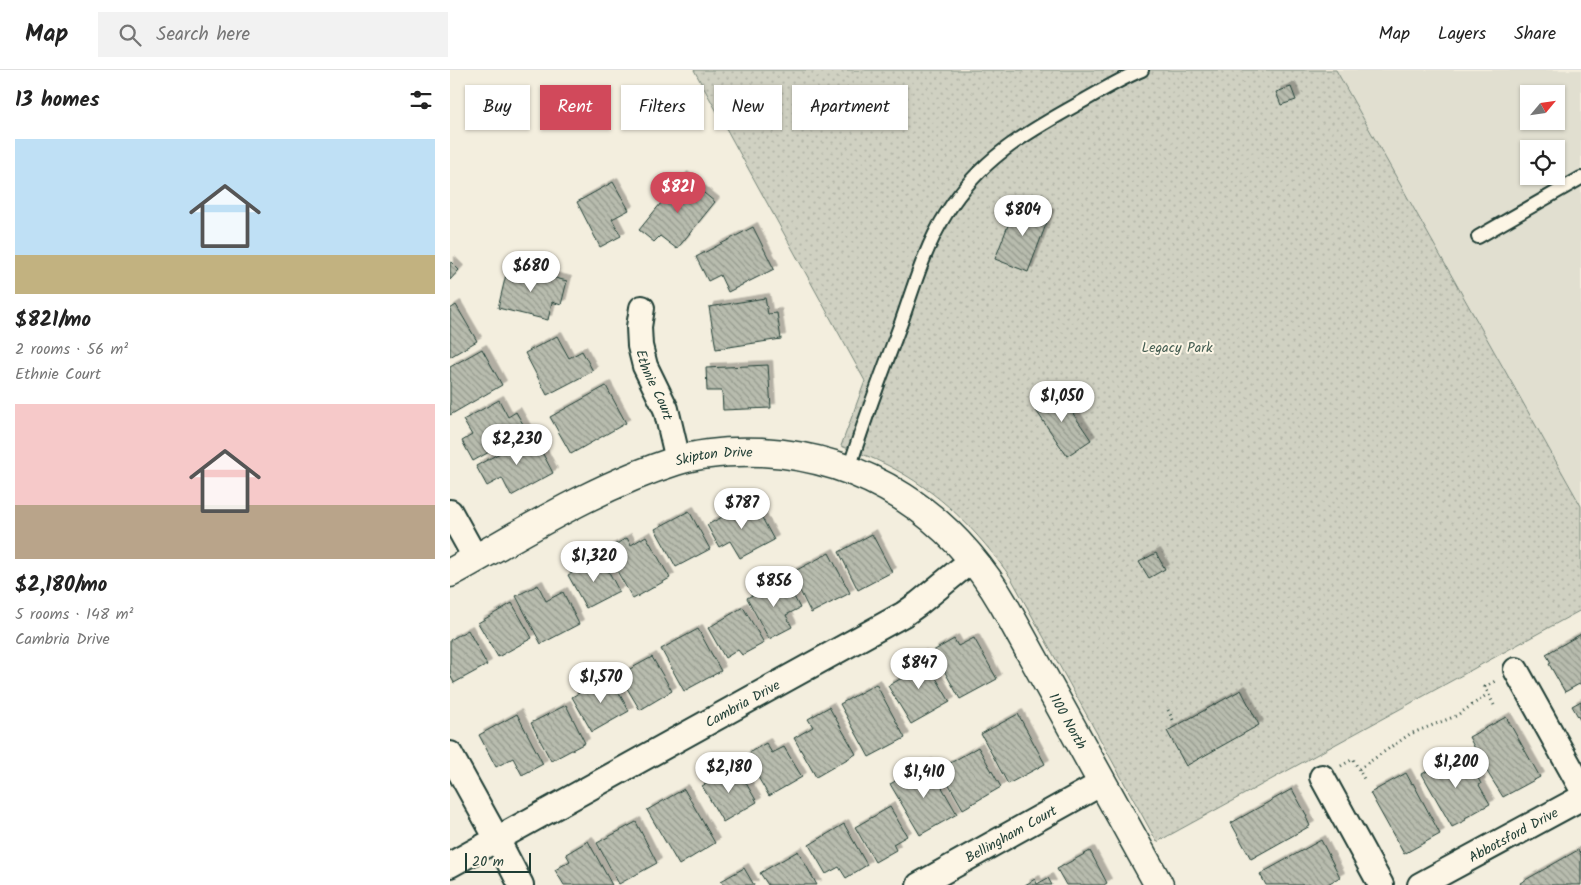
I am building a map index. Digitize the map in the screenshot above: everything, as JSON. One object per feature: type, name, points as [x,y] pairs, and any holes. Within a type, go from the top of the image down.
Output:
[{"type":"street","name":"Ethnie Court","points":[[642,308],[639,327],[640,346],[645,366],[666,409],[678,460]]},
{"type":"street","name":"Skipton Drive","points":[[450,574],[598,492],[638,474],[678,460],[719,453],[754,452],[806,457],[849,469],[899,494],[921,509],[974,559]]},
{"type":"street","points":[[450,512],[476,559]]},
{"type":"street","name":"1100 North","points":[[974,559],[1004,605],[1159,885]]},
{"type":"street","name":"Cambria Drive","points":[[450,865],[904,614],[974,559]]},
{"type":"street","points":[[1516,670],[1581,787]]},
{"type":"street","points":[[450,754],[521,885]]},
{"type":"street","points":[[1322,777],[1382,885]]},
{"type":"street","name":"Bellingham Court","points":[[919,885],[1102,783]]},
{"type":"street","name":"Abbotsford Drive","points":[[1420,885],[1581,798]]},
{"type":"lane","points":[[849,469],[924,258],[946,214],[957,198],[994,157],[1018,138],[1142,70]]},
{"type":"lane","points":[[1478,237],[1581,178]]},
{"type":"path","points":[[1485,687],[1494,705]]},
{"type":"path","points":[[1358,769],[1410,734],[1460,713],[1488,694]]},
{"type":"path","points":[[1168,710],[1174,722]]},
{"type":"path","points":[[1353,759],[1364,779]]},
{"type":"shaded area","points":[[1336,70],[1581,70],[1581,506]]},
{"type":"green space","name":"Legacy Park","points":[[694,70],[1336,70],[1581,506],[1581,610],[1157,842],[1011,578],[985,544],[971,528],[924,487],[881,462],[841,446],[865,381],[727,130],[782,130],[782,85],[714,85],[714,106],[704,85]]},
{"type":"building","points":[[1291,87],[1296,100],[1281,105],[1276,92]]},
{"type":"building","points":[[683,176],[715,202],[677,249],[660,236],[654,242],[639,230]]},
{"type":"building","points":[[613,182],[629,210],[612,219],[621,236],[600,247],[577,202]]},
{"type":"building","points":[[1017,202],[1050,214],[1028,272],[995,259]]},
{"type":"building","points":[[753,227],[774,269],[728,292],[720,275],[708,281],[696,257]]},
{"type":"building","points":[[450,261],[459,270],[450,280]]},
{"type":"building","points":[[508,266],[567,281],[561,305],[552,302],[548,320],[498,308]]},
{"type":"building","points":[[765,298],[768,314],[777,313],[781,339],[716,349],[709,307]]},
{"type":"building","points":[[456,305],[477,341],[450,357],[450,309]]},
{"type":"building","points":[[557,336],[569,358],[582,351],[593,371],[547,395],[525,353]]},
{"type":"building","points":[[482,349],[502,385],[450,415],[450,367]]},
{"type":"building","points":[[768,365],[771,408],[723,410],[722,391],[707,391],[706,368]]},
{"type":"building","points":[[606,386],[626,423],[571,454],[550,417]]},
{"type":"building","points":[[1057,390],[1091,440],[1067,456],[1033,406]]},
{"type":"building","points":[[499,400],[508,417],[516,412],[527,431],[473,461],[462,441],[472,435],[463,420]]},
{"type":"building","points":[[533,435],[553,473],[511,496],[502,478],[487,486],[476,466]]},
{"type":"building","points":[[753,501],[774,540],[740,558],[730,541],[719,547],[707,525]]},
{"type":"building","points":[[689,511],[710,549],[676,567],[655,529]]},
{"type":"building","points":[[872,534],[892,572],[858,590],[839,552]]},
{"type":"building","points":[[646,536],[670,578],[633,599],[605,550],[627,538],[631,545]]},
{"type":"building","points":[[829,553],[850,593],[811,613],[791,573]]},
{"type":"building","points":[[1156,553],[1165,569],[1149,578],[1139,562]]},
{"type":"building","points":[[601,557],[619,591],[586,608],[568,575]]},
{"type":"building","points":[[784,578],[800,608],[786,615],[792,627],[769,639],[747,598]]},
{"type":"building","points":[[538,585],[546,601],[563,592],[579,624],[541,644],[516,596]]},
{"type":"building","points":[[512,603],[532,638],[498,657],[478,623]]},
{"type":"building","points":[[743,607],[764,643],[742,655],[738,650],[725,658],[708,628]]},
{"type":"building","points":[[698,629],[721,671],[684,691],[661,649]]},
{"type":"building","points":[[468,630],[487,665],[454,683],[450,675],[450,640]]},
{"type":"building","points":[[1581,634],[1581,683],[1565,692],[1549,664],[1551,663],[1546,654]]},
{"type":"building","points":[[974,638],[997,679],[960,699],[933,651],[954,639],[958,646]]},
{"type":"building","points":[[922,654],[950,702],[911,724],[888,686],[907,675],[901,665]]},
{"type":"building","points":[[652,657],[672,691],[640,710],[619,675]]},
{"type":"building","points":[[609,675],[629,711],[592,732],[572,697]]},
{"type":"building","points":[[876,684],[905,738],[869,757],[840,704]]},
{"type":"building","points":[[1241,690],[1259,725],[1186,766],[1167,731]]},
{"type":"building","points":[[1581,701],[1581,719],[1580,720],[1572,706]]},
{"type":"building","points":[[566,705],[585,743],[551,761],[531,723]]},
{"type":"building","points":[[829,707],[856,754],[816,777],[794,738],[813,727],[808,719]]},
{"type":"building","points":[[517,714],[543,764],[522,775],[513,758],[496,767],[479,735]]},
{"type":"building","points":[[1018,714],[1045,764],[1008,784],[981,734]]},
{"type":"building","points":[[1506,717],[1540,777],[1503,797],[1469,737]]},
{"type":"building","points":[[766,743],[772,753],[784,747],[802,777],[769,796],[745,755]]},
{"type":"building","points":[[978,747],[1001,787],[963,809],[940,769]]},
{"type":"building","points":[[1461,752],[1471,769],[1473,768],[1481,784],[1479,785],[1490,804],[1452,827],[1422,774]]},
{"type":"building","points":[[928,763],[957,814],[920,835],[890,784]]},
{"type":"building","points":[[736,766],[757,802],[723,822],[702,786]]},
{"type":"building","points":[[1406,773],[1440,834],[1404,854],[1370,793]]},
{"type":"building","points":[[684,789],[715,843],[679,865],[647,810]]},
{"type":"building","points":[[1292,789],[1307,816],[1310,826],[1251,859],[1231,823]]},
{"type":"building","points":[[890,807],[907,836],[893,844],[896,850],[875,862],[855,827]]},
{"type":"building","points":[[636,822],[657,863],[619,884],[597,843]]},
{"type":"building","points":[[844,824],[867,865],[846,878],[839,867],[826,874],[809,845]]},
{"type":"building","points":[[1321,840],[1340,877],[1326,885],[1266,885],[1260,874]]},
{"type":"building","points":[[588,841],[612,885],[564,885],[555,870],[570,861],[566,854]]},
{"type":"building","points":[[1578,850],[1581,855],[1581,885],[1521,885],[1520,883]]},
{"type":"building","points":[[798,851],[817,885],[768,885],[760,873]]},
{"type":"building","points":[[1090,851],[1107,883],[1104,885],[1066,885],[1057,869]]},
{"type":"building","points":[[744,868],[754,885],[724,885],[721,881]]},
{"type":"building","points":[[1048,878],[1052,885],[1025,885],[1035,879],[1037,884]]}]
